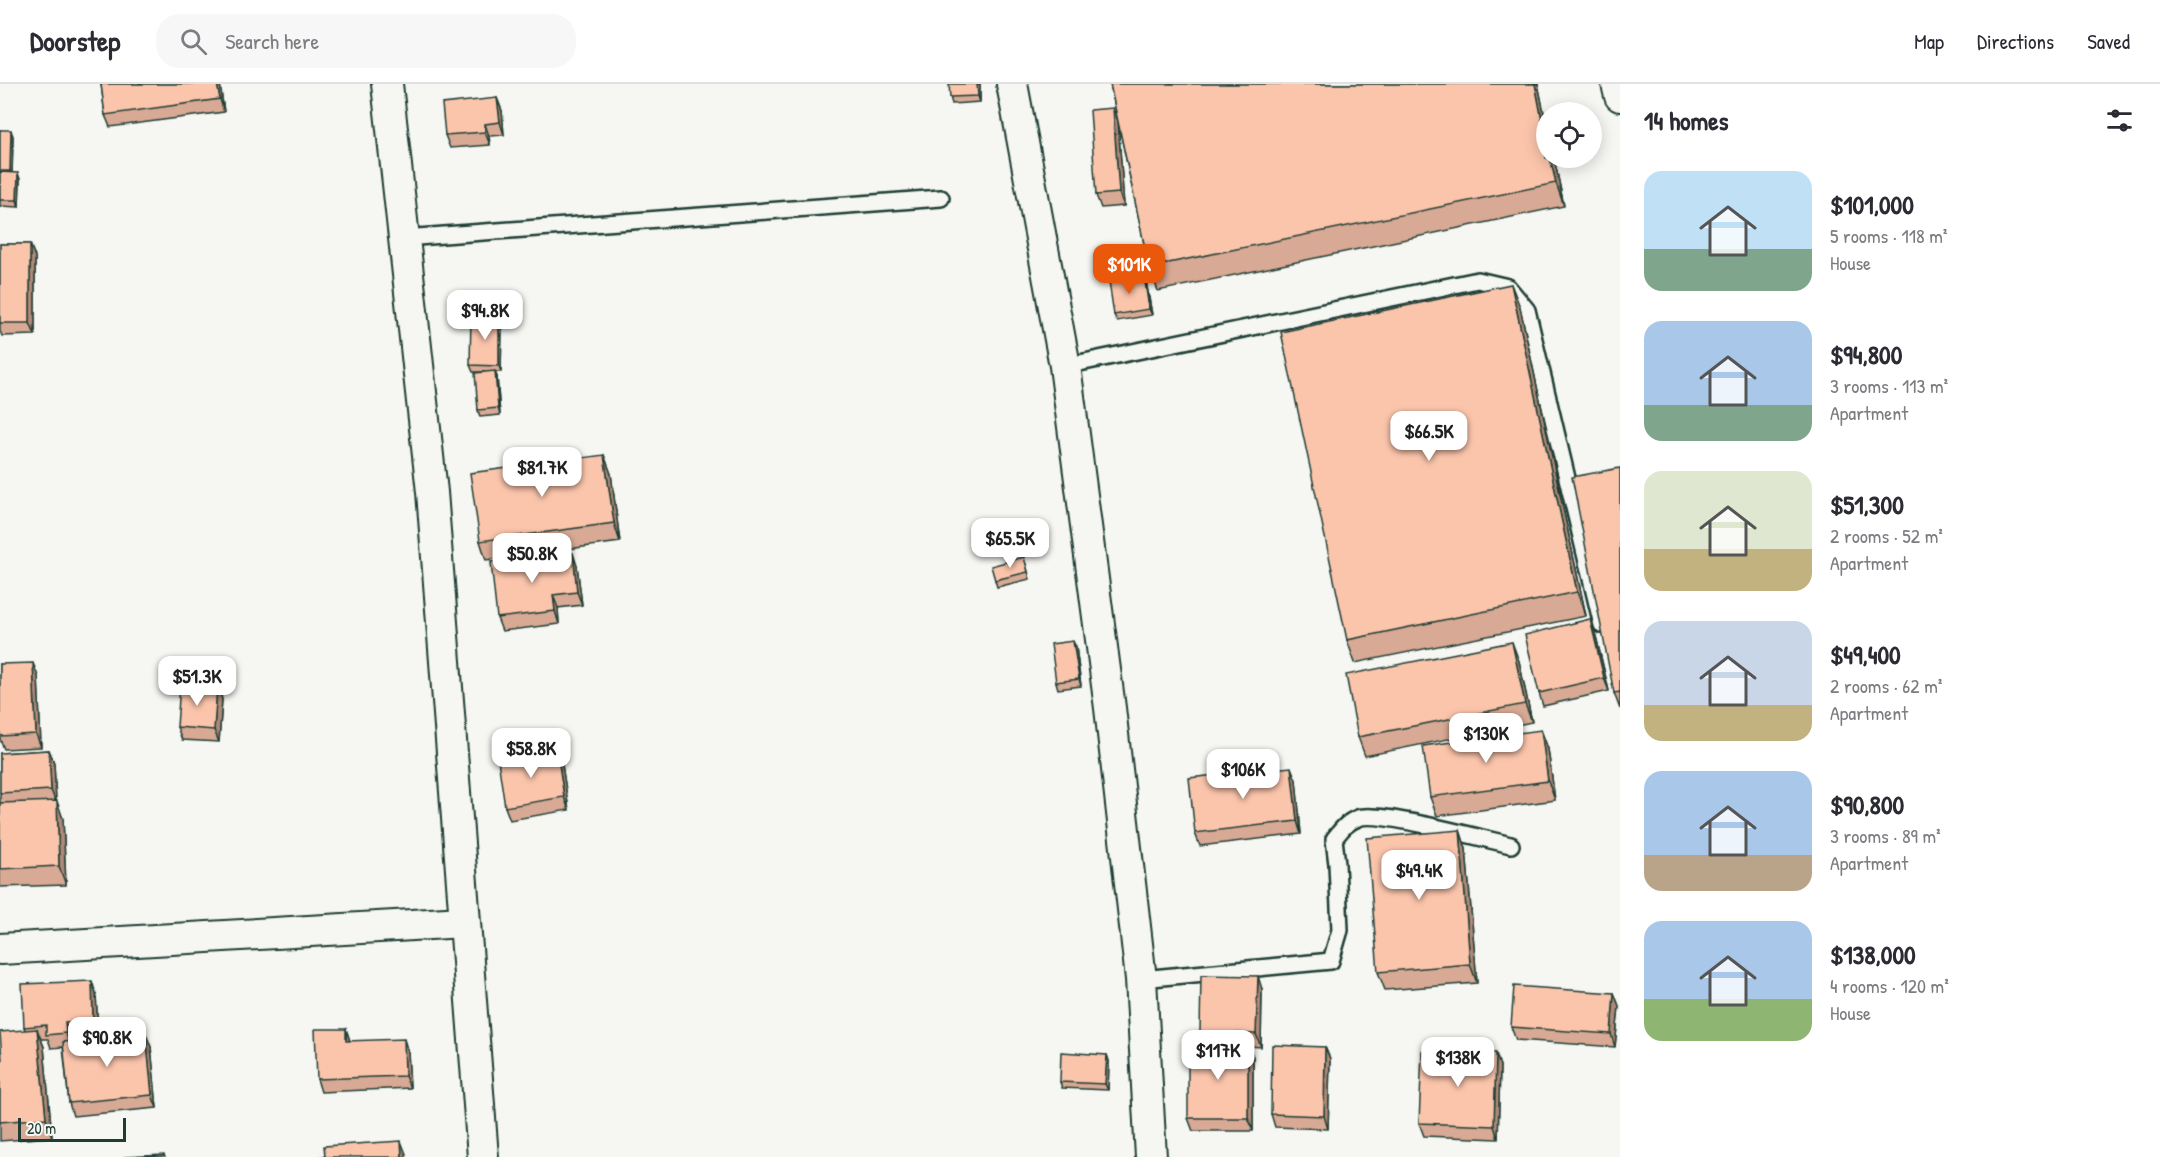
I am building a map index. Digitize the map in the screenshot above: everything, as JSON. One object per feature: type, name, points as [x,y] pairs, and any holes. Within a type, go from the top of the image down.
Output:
[{"type":"street","points":[[387,84],[432,492],[483,1157]]},
{"type":"street","points":[[1012,84],[1065,366],[1110,708],[1141,979],[1151,1157]]},
{"type":"street","points":[[1617,84],[1620,96]]},
{"type":"street","points":[[0,949],[464,922]]},
{"type":"lane","points":[[404,238],[941,198]]},
{"type":"lane","points":[[1065,366],[1478,280],[1508,287],[1527,310],[1604,637]]},
{"type":"lane","points":[[1141,979],[1331,961],[1340,930],[1334,838],[1346,824],[1360,817],[1384,817],[1511,845]]},
{"type":"building","points":[[101,84],[217,84],[220,99],[105,115]]},
{"type":"building","points":[[949,84],[977,84],[978,96],[950,97]]},
{"type":"building","points":[[1110,84],[1535,84],[1539,102],[1536,102],[1536,168],[1552,168],[1556,183],[1149,267]]},
{"type":"building","points":[[497,98],[500,122],[485,124],[485,132],[445,135],[442,104]]},
{"type":"building","points":[[1113,108],[1119,193],[1096,195],[1090,110]]},
{"type":"building","points":[[0,130],[11,130],[10,171],[0,171]]},
{"type":"building","points":[[0,172],[18,173],[17,200],[0,200]]},
{"type":"building","points":[[0,244],[30,244],[30,323],[0,323]]},
{"type":"building","points":[[1144,275],[1149,309],[1114,315],[1109,281]]},
{"type":"building","points":[[1511,284],[1577,592],[1347,640],[1281,332]]},
{"type":"building","points":[[471,317],[499,317],[499,366],[470,365]]},
{"type":"building","points":[[495,371],[498,408],[478,410],[475,373]]},
{"type":"building","points":[[604,455],[614,523],[480,541],[470,473]]},
{"type":"building","points":[[1620,468],[1620,692],[1614,693],[1572,477]]},
{"type":"building","points":[[573,553],[577,592],[553,595],[555,611],[497,618],[491,562]]},
{"type":"building","points":[[1024,557],[1028,572],[995,580],[991,566]]},
{"type":"building","points":[[1590,619],[1604,678],[1539,693],[1525,635]]},
{"type":"building","points":[[1073,641],[1079,679],[1056,682],[1051,644]]},
{"type":"building","points":[[1512,642],[1525,704],[1358,737],[1346,675]]},
{"type":"building","points":[[33,663],[36,734],[0,736],[0,664]]},
{"type":"building","points":[[180,684],[217,686],[214,730],[177,727]]},
{"type":"building","points":[[1541,730],[1548,781],[1430,797],[1423,746]]},
{"type":"building","points":[[49,750],[51,790],[0,793],[0,753]]},
{"type":"building","points":[[557,752],[564,797],[505,807],[498,760]]},
{"type":"building","points":[[1291,767],[1297,821],[1195,833],[1189,778]]},
{"type":"building","points":[[57,801],[59,866],[0,869],[0,803]]},
{"type":"building","points":[[1460,830],[1470,964],[1378,972],[1367,838]]},
{"type":"building","points":[[1201,975],[1258,976],[1256,1034],[1200,1032]]},
{"type":"building","points":[[92,981],[93,1021],[65,1022],[66,1033],[46,1035],[46,1025],[24,1027],[22,984]]},
{"type":"building","points":[[1514,986],[1614,993],[1611,1034],[1511,1027]]},
{"type":"building","points":[[37,1029],[46,1118],[0,1122],[0,1061],[2,1060],[0,1032]]},
{"type":"building","points":[[315,1029],[346,1029],[346,1041],[404,1039],[405,1076],[317,1079]]},
{"type":"building","points":[[146,1034],[152,1095],[69,1103],[63,1042]]},
{"type":"building","points":[[1188,1044],[1248,1044],[1248,1118],[1188,1118]]},
{"type":"building","points":[[1272,1045],[1325,1047],[1324,1116],[1271,1114]]},
{"type":"building","points":[[1422,1051],[1496,1053],[1494,1126],[1419,1123]]},
{"type":"building","points":[[1061,1052],[1107,1055],[1105,1084],[1060,1082]]},
{"type":"building","points":[[401,1141],[402,1157],[316,1157],[325,1156],[324,1146]]},
{"type":"building","points":[[164,1155],[165,1157],[124,1157]]}]
